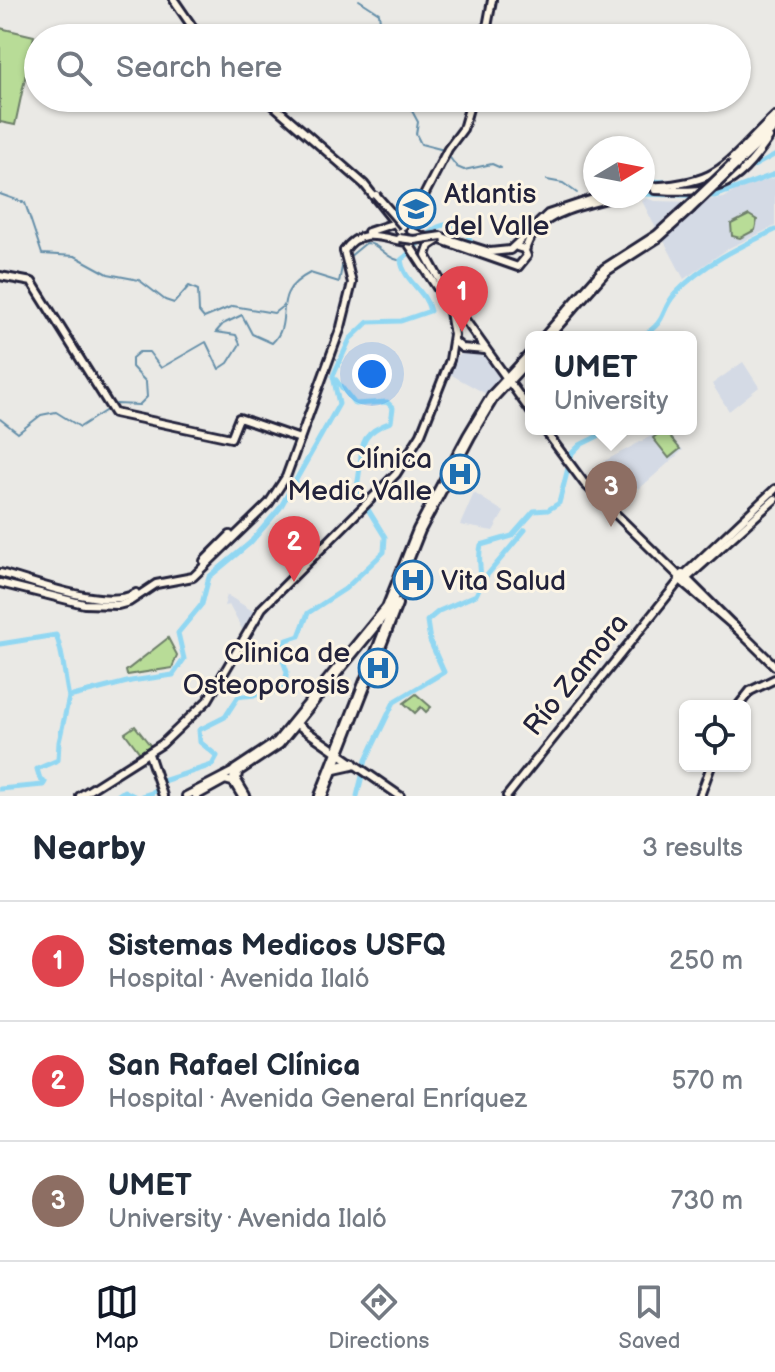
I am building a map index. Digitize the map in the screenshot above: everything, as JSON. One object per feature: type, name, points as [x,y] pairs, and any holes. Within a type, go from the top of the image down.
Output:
[{"type":"highway","points":[[738,170],[775,125]]},
{"type":"highway","points":[[553,331],[610,266],[690,210],[738,170],[772,135]]},
{"type":"highway","points":[[591,286],[660,240],[690,210]]},
{"type":"highway","points":[[244,796],[235,774],[239,768],[269,751],[295,723],[392,602],[434,500],[493,396],[525,362]]},
{"type":"highway","points":[[321,796],[340,756],[423,531],[509,376]]},
{"type":"highway","points":[[334,768],[354,765]]},
{"type":"main road","points":[[174,0],[190,24]]},
{"type":"main road","points":[[488,24],[492,0]]},
{"type":"main road","points":[[281,112],[374,193],[410,234],[420,240]]},
{"type":"main road","points":[[468,112],[463,129],[446,152],[413,213],[409,225],[413,235],[440,238],[510,264],[523,264],[529,239],[546,220],[583,207]]},
{"type":"main road","points":[[655,187],[686,184],[715,174],[775,116]]},
{"type":"main road","points":[[655,189],[690,192],[722,187],[738,170]]},
{"type":"main road","points":[[374,193],[525,402]]},
{"type":"main road","points":[[510,264],[513,248],[548,214],[583,202]]},
{"type":"main road","points":[[344,253],[352,242],[413,213]]},
{"type":"main road","points":[[0,583],[79,603],[118,605],[129,602],[158,583],[188,578],[266,501],[288,472],[341,327],[351,286],[344,253],[355,236],[373,233],[420,240],[440,238]]},
{"type":"main road","points":[[373,233],[410,243],[440,238]]},
{"type":"main road","points":[[352,242],[372,236],[411,245]]},
{"type":"main road","points":[[440,238],[427,248],[430,264],[449,298]]},
{"type":"main road","points":[[489,254],[513,248],[525,251]]},
{"type":"main road","points":[[80,796],[149,754],[186,723],[214,692],[262,608],[369,504],[410,454],[450,360],[454,341],[447,302],[419,256]]},
{"type":"main road","points":[[0,276],[32,282],[109,408],[158,425],[231,438],[239,418],[300,439]]},
{"type":"main road","points":[[453,323],[465,321]]},
{"type":"main road","points":[[450,360],[478,338]]},
{"type":"main road","points":[[454,341],[467,348],[488,352]]},
{"type":"main road","points":[[548,435],[568,462],[637,536],[775,664]]},
{"type":"main road","points":[[685,580],[775,489]]},
{"type":"main road","points":[[685,580],[775,499]]},
{"type":"main road","points":[[0,573],[97,598],[125,598],[157,579],[188,578]]},
{"type":"main road","name":"Río Zamora","points":[[507,796],[685,580]]},
{"type":"main road","points":[[743,700],[754,688],[775,679]]},
{"type":"main road","points":[[295,723],[400,796]]},
{"type":"main road","points":[[149,754],[165,796]]},
{"type":"main road","points":[[186,796],[239,768]]},
{"type":"main road","points":[[700,796],[709,772]]},
{"type":"main road","points":[[196,796],[225,780],[237,784]]},
{"type":"shaded area","points":[[775,178],[775,226],[729,248],[684,279],[663,239],[707,200],[724,198],[744,185]]},
{"type":"shaded area","points":[[655,201],[694,202],[659,234],[646,208],[655,208]]},
{"type":"shaded area","points":[[470,350],[482,351],[505,380],[490,396],[448,373],[454,358]]},
{"type":"shaded area","points":[[743,362],[759,387],[729,411],[712,384]]},
{"type":"shaded area","points":[[653,435],[669,435],[683,450],[639,489],[603,462]]},
{"type":"shaded area","points":[[474,493],[504,512],[493,531],[460,525]]},
{"type":"shaded area","points":[[227,595],[256,613],[243,631],[229,605],[224,606]]},
{"type":"green space","points":[[0,28],[24,34],[24,83],[15,125],[0,122]]},
{"type":"green space","points":[[749,215],[757,220],[755,230],[740,238],[732,236],[731,224]]},
{"type":"green space","points":[[669,435],[680,449],[669,458],[653,438]]},
{"type":"green space","points":[[168,638],[177,655],[172,668],[127,675],[126,671]]},
{"type":"green space","points":[[416,694],[431,707],[426,712],[421,707],[415,713],[404,703]]},
{"type":"green space","points":[[135,726],[150,745],[140,753],[125,733]]},
{"type":"waterway","points":[[359,0],[379,13],[380,24]]},
{"type":"waterway","points":[[413,112],[418,122],[416,134],[421,144],[444,150],[457,167],[464,170],[492,164],[501,168]]},
{"type":"waterway","points":[[742,173],[775,155]]},
{"type":"waterway","points":[[655,194],[715,196],[775,174]]},
{"type":"waterway","points":[[547,180],[563,183],[577,193]]},
{"type":"waterway","points":[[655,181],[674,182]]},
{"type":"waterway","points":[[0,194],[25,203],[42,254],[75,256],[108,274],[139,280],[165,300],[174,303],[189,286],[198,290],[199,312],[204,318],[233,306],[274,313],[283,306]]},
{"type":"waterway","points":[[0,644],[56,635],[69,697],[131,681],[173,675],[184,659],[178,633],[202,604],[209,577],[250,543],[280,508],[339,404],[333,376],[350,339],[368,322],[401,321],[430,311],[424,297],[406,274],[401,260],[430,232],[446,225],[465,230],[475,249]]},
{"type":"waterway","points":[[650,331],[660,321],[670,300],[697,274],[775,230]]},
{"type":"waterway","points":[[0,419],[18,433],[41,415],[56,412],[80,427],[116,404],[139,405],[147,397],[146,382],[132,367],[132,358],[139,352],[149,352],[161,368],[206,342],[219,369],[228,363],[240,344],[236,335],[216,332],[223,324],[242,315],[252,334],[272,343],[282,325],[285,299],[297,281],[310,273],[339,282],[343,262],[366,243],[375,245],[398,260]]},
{"type":"waterway","points":[[142,796],[152,793],[163,781],[212,765],[217,756],[200,742],[199,730],[225,717],[238,697],[269,693],[281,687],[287,672],[279,649],[287,640],[299,636],[308,613],[345,589],[384,552],[385,537],[356,490],[365,440],[378,427],[391,422],[393,408],[387,402],[355,404],[336,380]]},
{"type":"waterway","points":[[357,796],[366,760],[394,702],[444,672],[430,641],[427,621],[439,611],[476,595],[480,583],[481,545],[512,536],[534,511],[548,510],[559,503],[572,453],[580,445],[600,435]]},
{"type":"waterway","points":[[483,580],[525,530]]},
{"type":"waterway","points":[[0,789],[43,785],[45,782],[40,779],[37,769],[58,760],[69,697]]},
{"type":"waterway","points":[[117,796],[124,791],[134,796]]},
{"type":"place","name":"Atlantis del Valle","points":[[416,209]]},
{"type":"place","name":"Sistemas Medicos USFQ","points":[[462,332]]},
{"type":"place","name":"Clínica Medic Valle","points":[[460,474]]},
{"type":"place","name":"UMET","points":[[611,527]]},
{"type":"place","name":"Vita Salud","points":[[413,580]]},
{"type":"place","name":"San Rafael Clínica","points":[[294,582]]},
{"type":"place","name":"Clinica de Osteoporosis","points":[[378,668]]}]
